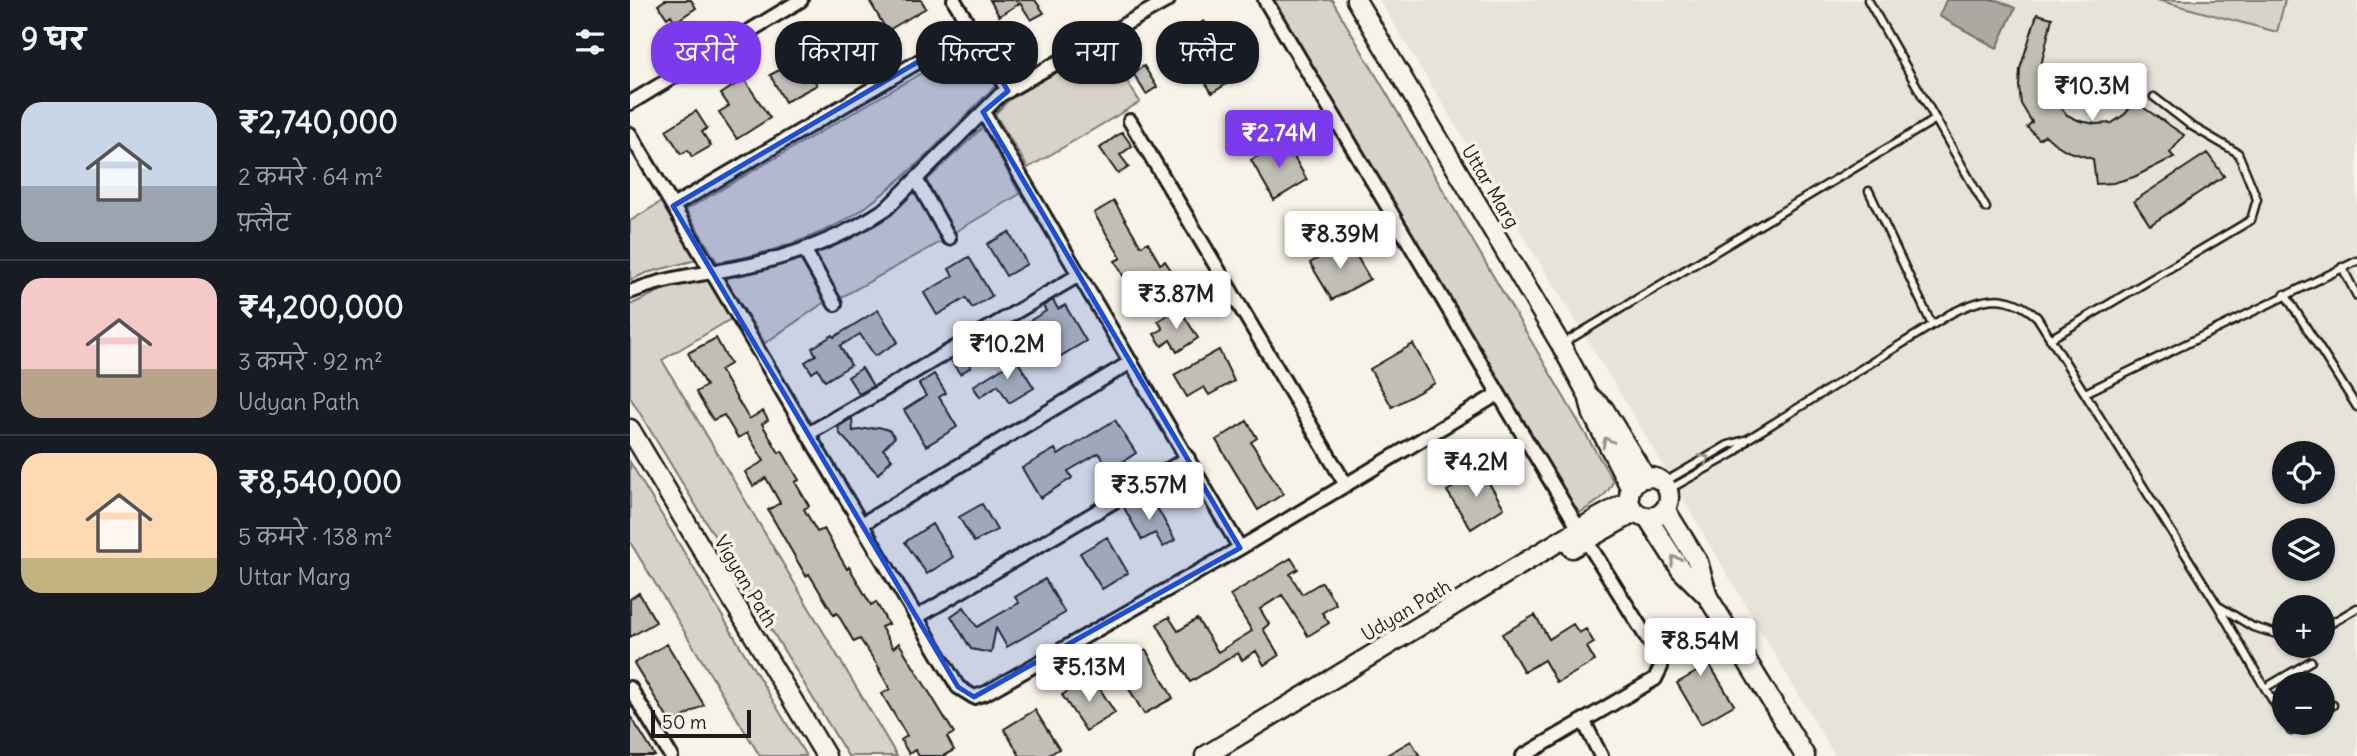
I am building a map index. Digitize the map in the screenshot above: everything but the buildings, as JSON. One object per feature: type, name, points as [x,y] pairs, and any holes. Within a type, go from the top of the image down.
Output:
[{"type":"main road","name":"Uttar Marg","points":[[1356,0],[1561,345],[1588,394],[1593,415],[1636,505],[1681,570],[1709,597]]},
{"type":"main road","name":"Uttar Marg","points":[[1588,394],[1604,408],[1659,484]]},
{"type":"main road","name":"Vigyan Path","points":[[630,429],[826,756]]},
{"type":"main road","points":[[1639,480],[1659,484],[1668,503],[1660,514],[1636,505],[1639,480]]},
{"type":"main road","name":"Udyan Path","points":[[1205,756],[1636,505]]},
{"type":"main road","name":"Uttar Marg","points":[[1665,509],[1698,562],[1709,597],[1805,756]]},
{"type":"main road","name":"Udyan Path","points":[[1227,756],[1582,535]]},
{"type":"street","points":[[630,103],[801,0]]},
{"type":"street","points":[[954,0],[967,21]]},
{"type":"street","points":[[630,292],[666,279],[762,262],[804,249],[866,222],[887,208],[1000,95],[1168,0]]},
{"type":"street","points":[[1265,0],[1582,535],[1659,657],[1661,667],[1655,679],[1523,756]]},
{"type":"street","points":[[673,206],[916,63]]},
{"type":"street","points":[[1004,84],[1008,91]]},
{"type":"street","points":[[984,112],[1240,548]]},
{"type":"street","points":[[1130,121],[1346,485]]},
{"type":"street","points":[[630,134],[958,687],[974,697],[986,693],[1240,548],[1499,394]]},
{"type":"street","points":[[916,179],[949,238]]},
{"type":"street","points":[[804,249],[835,304]]},
{"type":"street","points":[[808,434],[1079,275]]},
{"type":"street","points":[[862,524],[1131,362]]},
{"type":"street","points":[[917,617],[1188,458]]},
{"type":"street","points":[[630,688],[671,756]]},
{"type":"street","points":[[1583,720],[1601,756]]},
{"type":"lane","points":[[1868,0],[1986,208]]},
{"type":"lane","points":[[2050,339],[2251,220],[2257,200],[2238,153],[2190,125],[2154,97]]},
{"type":"lane","points":[[1561,345],[1936,119]]},
{"type":"lane","points":[[1869,191],[1933,325]]},
{"type":"lane","points":[[2085,393],[2357,261]]},
{"type":"lane","points":[[2342,267],[2357,296]]},
{"type":"lane","points":[[2285,294],[2357,407]]},
{"type":"lane","points":[[1659,484],[1728,445],[1748,439],[1974,302],[1997,299],[2023,305],[2037,317],[2085,393],[2218,606],[2272,700]]},
{"type":"lane","points":[[2218,606],[2253,628],[2272,633]]},
{"type":"lane","points":[[2335,621],[2357,608]]},
{"type":"lane","points":[[2265,688],[2311,661]]},
{"type":"highlighted area","points":[[972,30],[1008,91],[983,112],[1240,548],[974,697],[958,687],[673,206]]},
{"type":"shaded area","points":[[1270,0],[1332,0],[1613,481],[1603,497],[1576,515]]},
{"type":"shaded area","points":[[1379,0],[2357,0],[2357,756],[1835,756],[1635,418]]},
{"type":"shaded area","points":[[1946,0],[1997,0],[2015,8],[1997,48],[1939,16]]},
{"type":"shaded area","points":[[2157,0],[2285,0],[2277,32]]},
{"type":"shaded area","points":[[1052,75],[1052,84],[1129,84],[1140,102],[1028,168],[995,114],[1010,99]]},
{"type":"shaded area","points":[[916,76],[916,84],[997,84],[902,178],[852,216],[816,234],[754,255],[717,262],[686,210]]},
{"type":"shaded area","points":[[983,127],[1020,194],[955,232],[925,182]]},
{"type":"shaded area","points":[[916,188],[944,240],[840,298],[815,252],[869,226]]},
{"type":"shaded area","points":[[661,202],[696,260],[630,280],[630,221]]},
{"type":"shaded area","points":[[799,257],[825,302],[765,343],[724,277]]},
{"type":"shaded area","points":[[708,278],[731,319],[662,360],[897,756],[848,756],[630,397],[630,305],[664,289]]},
{"type":"shaded area","points":[[630,462],[806,756],[760,756],[630,542]]}]
